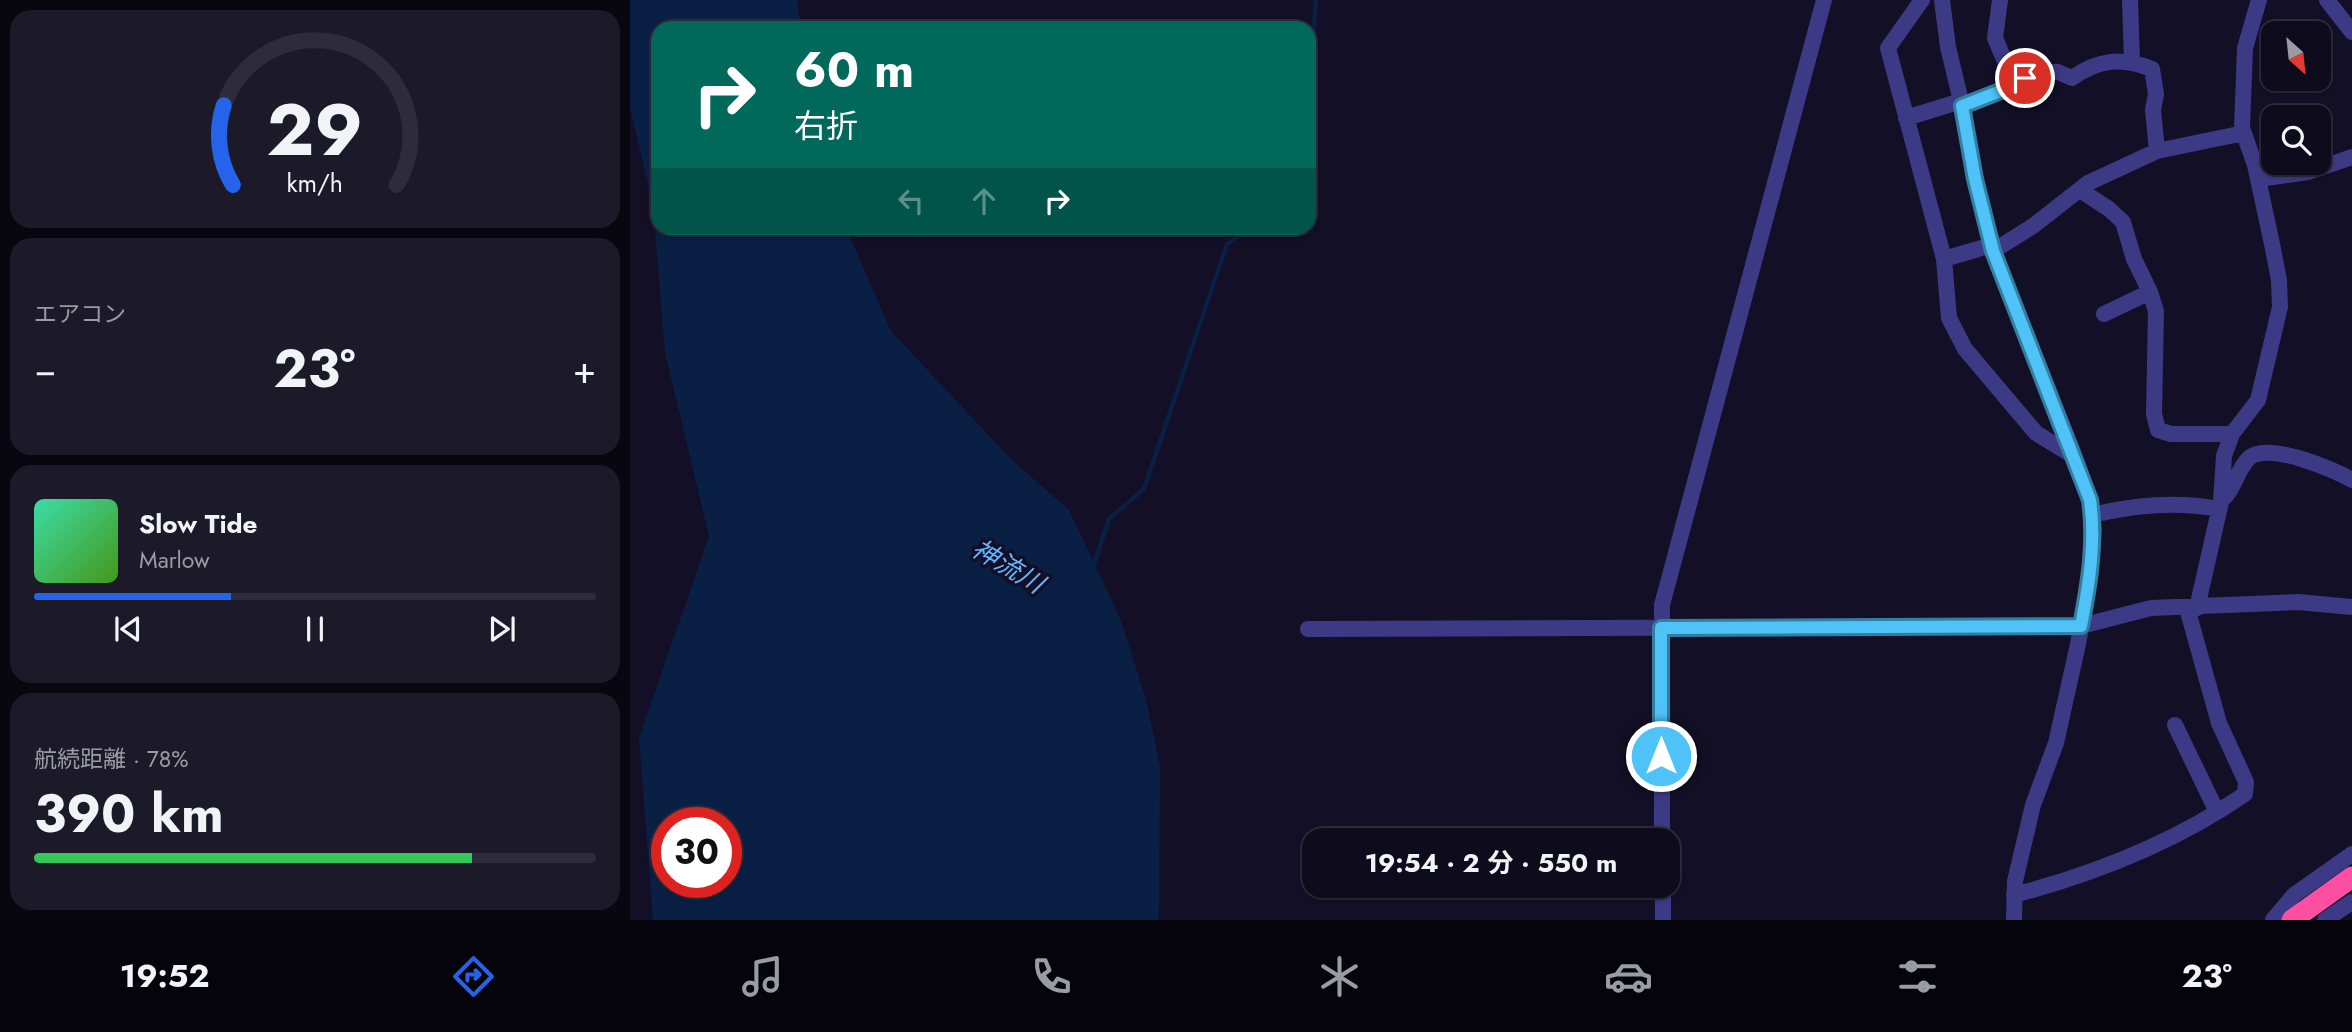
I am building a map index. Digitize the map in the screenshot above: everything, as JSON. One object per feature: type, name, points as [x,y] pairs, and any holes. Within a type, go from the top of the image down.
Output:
[{"type":"highway","points":[[2292,920],[2352,877]]},
{"type":"street","points":[[1662,828],[1662,605],[1824,0]]},
{"type":"street","points":[[1922,0],[1888,48],[1944,259],[1949,318],[1965,349],[2036,433],[2075,457]]},
{"type":"street","points":[[1942,0],[1948,47],[1975,179],[1993,248],[2075,457],[2094,529],[2089,585],[2081,626],[2056,743],[2033,805],[2014,895],[2014,920]]},
{"type":"street","points":[[2000,0],[1995,38],[2015,85]]},
{"type":"street","points":[[2130,0],[2132,61]]},
{"type":"street","points":[[2014,895],[2054,884],[2119,859],[2217,813],[2245,794],[2246,782],[2219,723],[2192,608],[2220,506],[2224,456],[2232,434],[2258,400],[2280,307],[2279,280],[2258,179],[2242,128],[2245,48],[2259,0]]},
{"type":"street","points":[[2327,0],[2352,32]]},
{"type":"street","points":[[1906,118],[1961,103],[2045,72],[2058,72],[2072,78],[2099,63],[2132,61],[2152,69],[2156,94],[2153,110],[2157,151]]},
{"type":"street","points":[[1944,259],[1993,248],[2033,226],[2080,190],[2157,151],[2244,133]]},
{"type":"street","points":[[2258,179],[2308,172],[2352,157]]},
{"type":"street","points":[[2080,190],[2123,222],[2134,259],[2150,292],[2156,311],[2154,414],[2158,430],[2171,434],[2232,434]]},
{"type":"street","points":[[2104,314],[2150,292]]},
{"type":"street","points":[[2220,506],[2231,492],[2246,460],[2253,454],[2269,452],[2317,463],[2352,480]]},
{"type":"street","points":[[2092,515],[2138,505],[2220,506]]},
{"type":"street","points":[[1308,629],[2081,626],[2151,608],[2298,603],[2352,607]]},
{"type":"street","points":[[2175,725],[2217,813]]},
{"type":"street","points":[[2273,920],[2294,895],[2352,854]]},
{"type":"street","points":[[1662,898],[1663,920]]},
{"type":"street","points":[[2325,920],[2352,902]]},
{"type":"water","points":[[630,0],[797,0],[800,21],[651,21],[651,197],[630,107]]},
{"type":"water","name":"神流川","points":[[655,235],[849,235],[891,331],[1011,459],[1069,510],[1120,618],[1146,699],[1160,766],[1159,920],[653,920],[651,898],[742,898],[742,807],[651,807],[651,894],[639,738],[709,536],[665,353]]},
{"type":"waterway","points":[[1314,21],[1316,0]]},
{"type":"waterway","points":[[1093,567],[1109,519],[1144,489],[1227,244],[1240,235]]},
{"type":"route","points":[[1661,756],[1661,628],[2081,626],[2089,585],[2094,529],[2090,500],[1993,251],[1975,179],[1962,106],[2011,87],[2025,78]]}]
